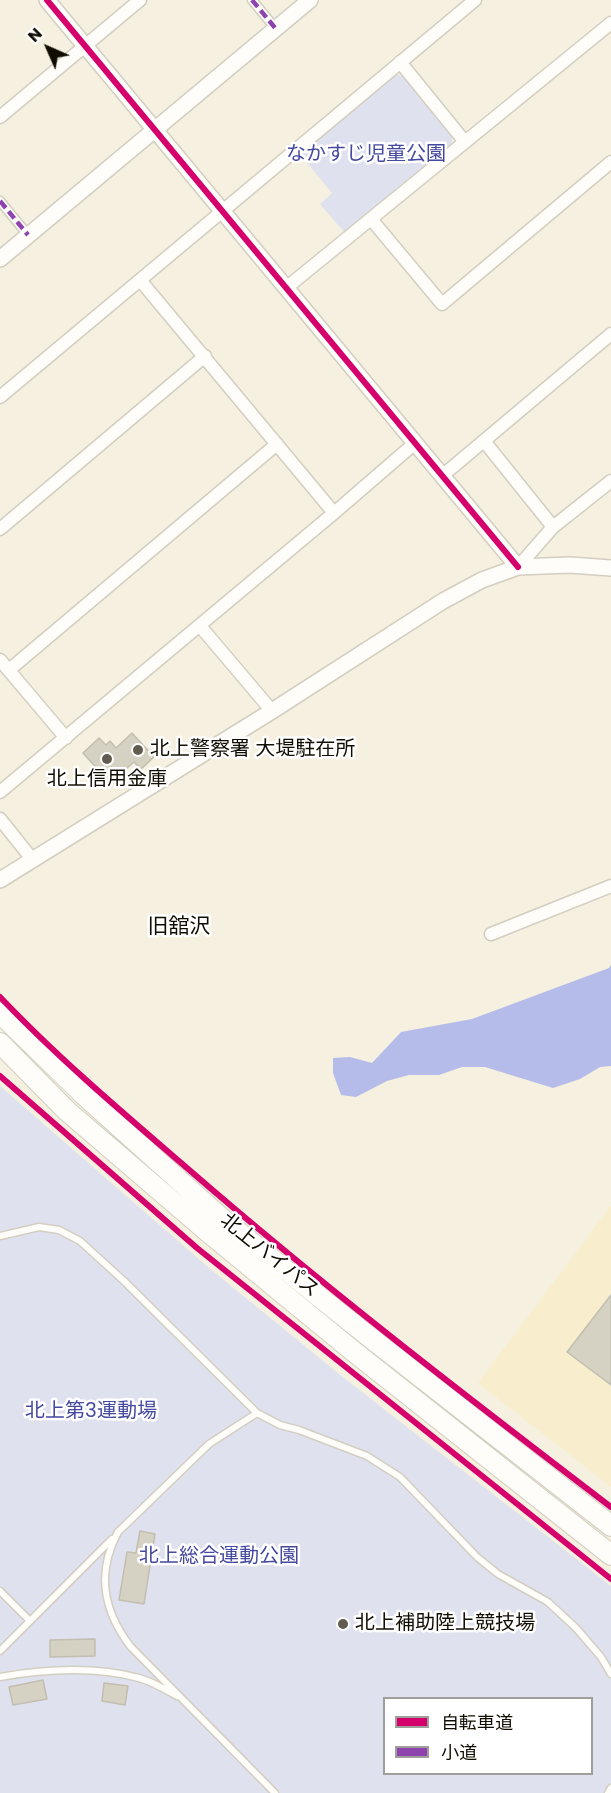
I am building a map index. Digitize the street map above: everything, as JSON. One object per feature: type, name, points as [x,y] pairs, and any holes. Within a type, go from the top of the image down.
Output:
[{"type":"highway","name":"北上バイパス","points":[[0,1013],[83,1094],[221,1218],[611,1526]]},
{"type":"highway","name":"北上バイパス","points":[[0,1043],[67,1111],[208,1232],[353,1351],[611,1555]]},
{"type":"street","points":[[47,0],[518,567]]},
{"type":"street","points":[[0,116],[140,0]]},
{"type":"street","points":[[252,0],[276,29]]},
{"type":"street","points":[[0,259],[310,0]]},
{"type":"street","points":[[1,393],[475,0]]},
{"type":"street","points":[[286,288],[611,22]]},
{"type":"street","points":[[400,62],[465,142]]},
{"type":"street","points":[[371,219],[442,304],[611,162]]},
{"type":"street","points":[[0,201],[28,235]]},
{"type":"street","points":[[140,280],[334,513]]},
{"type":"street","points":[[442,476],[609,340]]},
{"type":"street","points":[[0,529],[205,357]]},
{"type":"street","points":[[483,441],[552,527]]},
{"type":"street","points":[[0,792],[415,443]]},
{"type":"street","points":[[9,670],[277,444]]},
{"type":"street","points":[[518,567],[552,527],[611,481]]},
{"type":"street","points":[[0,880],[272,711],[443,601],[482,580],[518,567],[570,564],[611,568]]},
{"type":"street","points":[[200,626],[272,711]]},
{"type":"street","points":[[0,660],[66,738]]},
{"type":"street","points":[[0,819],[32,859]]},
{"type":"street","points":[[491,934],[611,886]]},
{"type":"lane","points":[[0,1236],[39,1227],[59,1230],[80,1241],[124,1281],[257,1413],[280,1425],[300,1430],[367,1456],[400,1477],[477,1557],[498,1574],[548,1602],[576,1628],[601,1657],[611,1674]]},
{"type":"lane","points":[[0,1651],[209,1444],[257,1413]]},
{"type":"lane","points":[[118,1532],[110,1547],[105,1590],[117,1628],[130,1646],[275,1793]]},
{"type":"lane","points":[[0,1591],[30,1621]]},
{"type":"lane","points":[[0,1677],[34,1671],[71,1669],[102,1672],[139,1678],[184,1700]]},
{"type":"lane","points":[[608,1793],[611,1788]]},
{"type":"shaded area","points":[[611,1206],[611,1487],[478,1383]]},
{"type":"green space","name":"なかすじ児童公園","points":[[393,74],[405,76],[452,135],[452,143],[344,232],[320,204],[332,193],[299,153]]},
{"type":"green space","name":"北上総合運動公園","points":[[0,1086],[209,1268],[344,1378],[611,1586],[611,1793],[0,1793]]},
{"type":"water","points":[[611,965],[611,1066],[600,1067],[580,1079],[553,1088],[485,1067],[462,1067],[439,1075],[409,1075],[387,1081],[356,1097],[341,1095],[333,1073],[333,1058],[350,1057],[372,1063],[401,1032],[472,1019],[609,968]]},
{"type":"building","name":"北上信用金庫","points":[[132,733],[154,757],[141,769],[134,762],[110,783],[83,753],[99,738],[106,745],[110,741],[116,748]]},
{"type":"building","points":[[611,1295],[611,1385],[567,1352]]},
{"type":"building","points":[[140,1531],[155,1534],[144,1604],[119,1600],[127,1552],[136,1553]]},
{"type":"building","points":[[95,1639],[95,1656],[50,1657],[50,1640]]},
{"type":"building","points":[[43,1680],[47,1699],[13,1705],[9,1687]]},
{"type":"building","points":[[104,1683],[128,1686],[125,1705],[102,1701]]},
{"type":"marked path","points":[[252,0],[276,29]]},
{"type":"marked path","points":[[0,201],[28,235]]},
{"type":"cycle path","points":[[47,0],[518,567]]},
{"type":"cycle path","points":[[0,997],[91,1085],[291,1256],[396,1341],[611,1507]]},
{"type":"cycle path","points":[[0,1076],[197,1248],[611,1579]]},
{"type":"place","name":"北上警察署 大堤駐在所","points":[[138,750]]},
{"type":"place","name":"北上信用金庫","points":[[107,759]]},
{"type":"place","name":"北上補助陸上競技場","points":[[343,1624]]},
{"type":"district","name":"旧舘沢","points":[[179,928]]},
{"type":"park label","name":"北上第3運動場","points":[[91,1412]]}]
